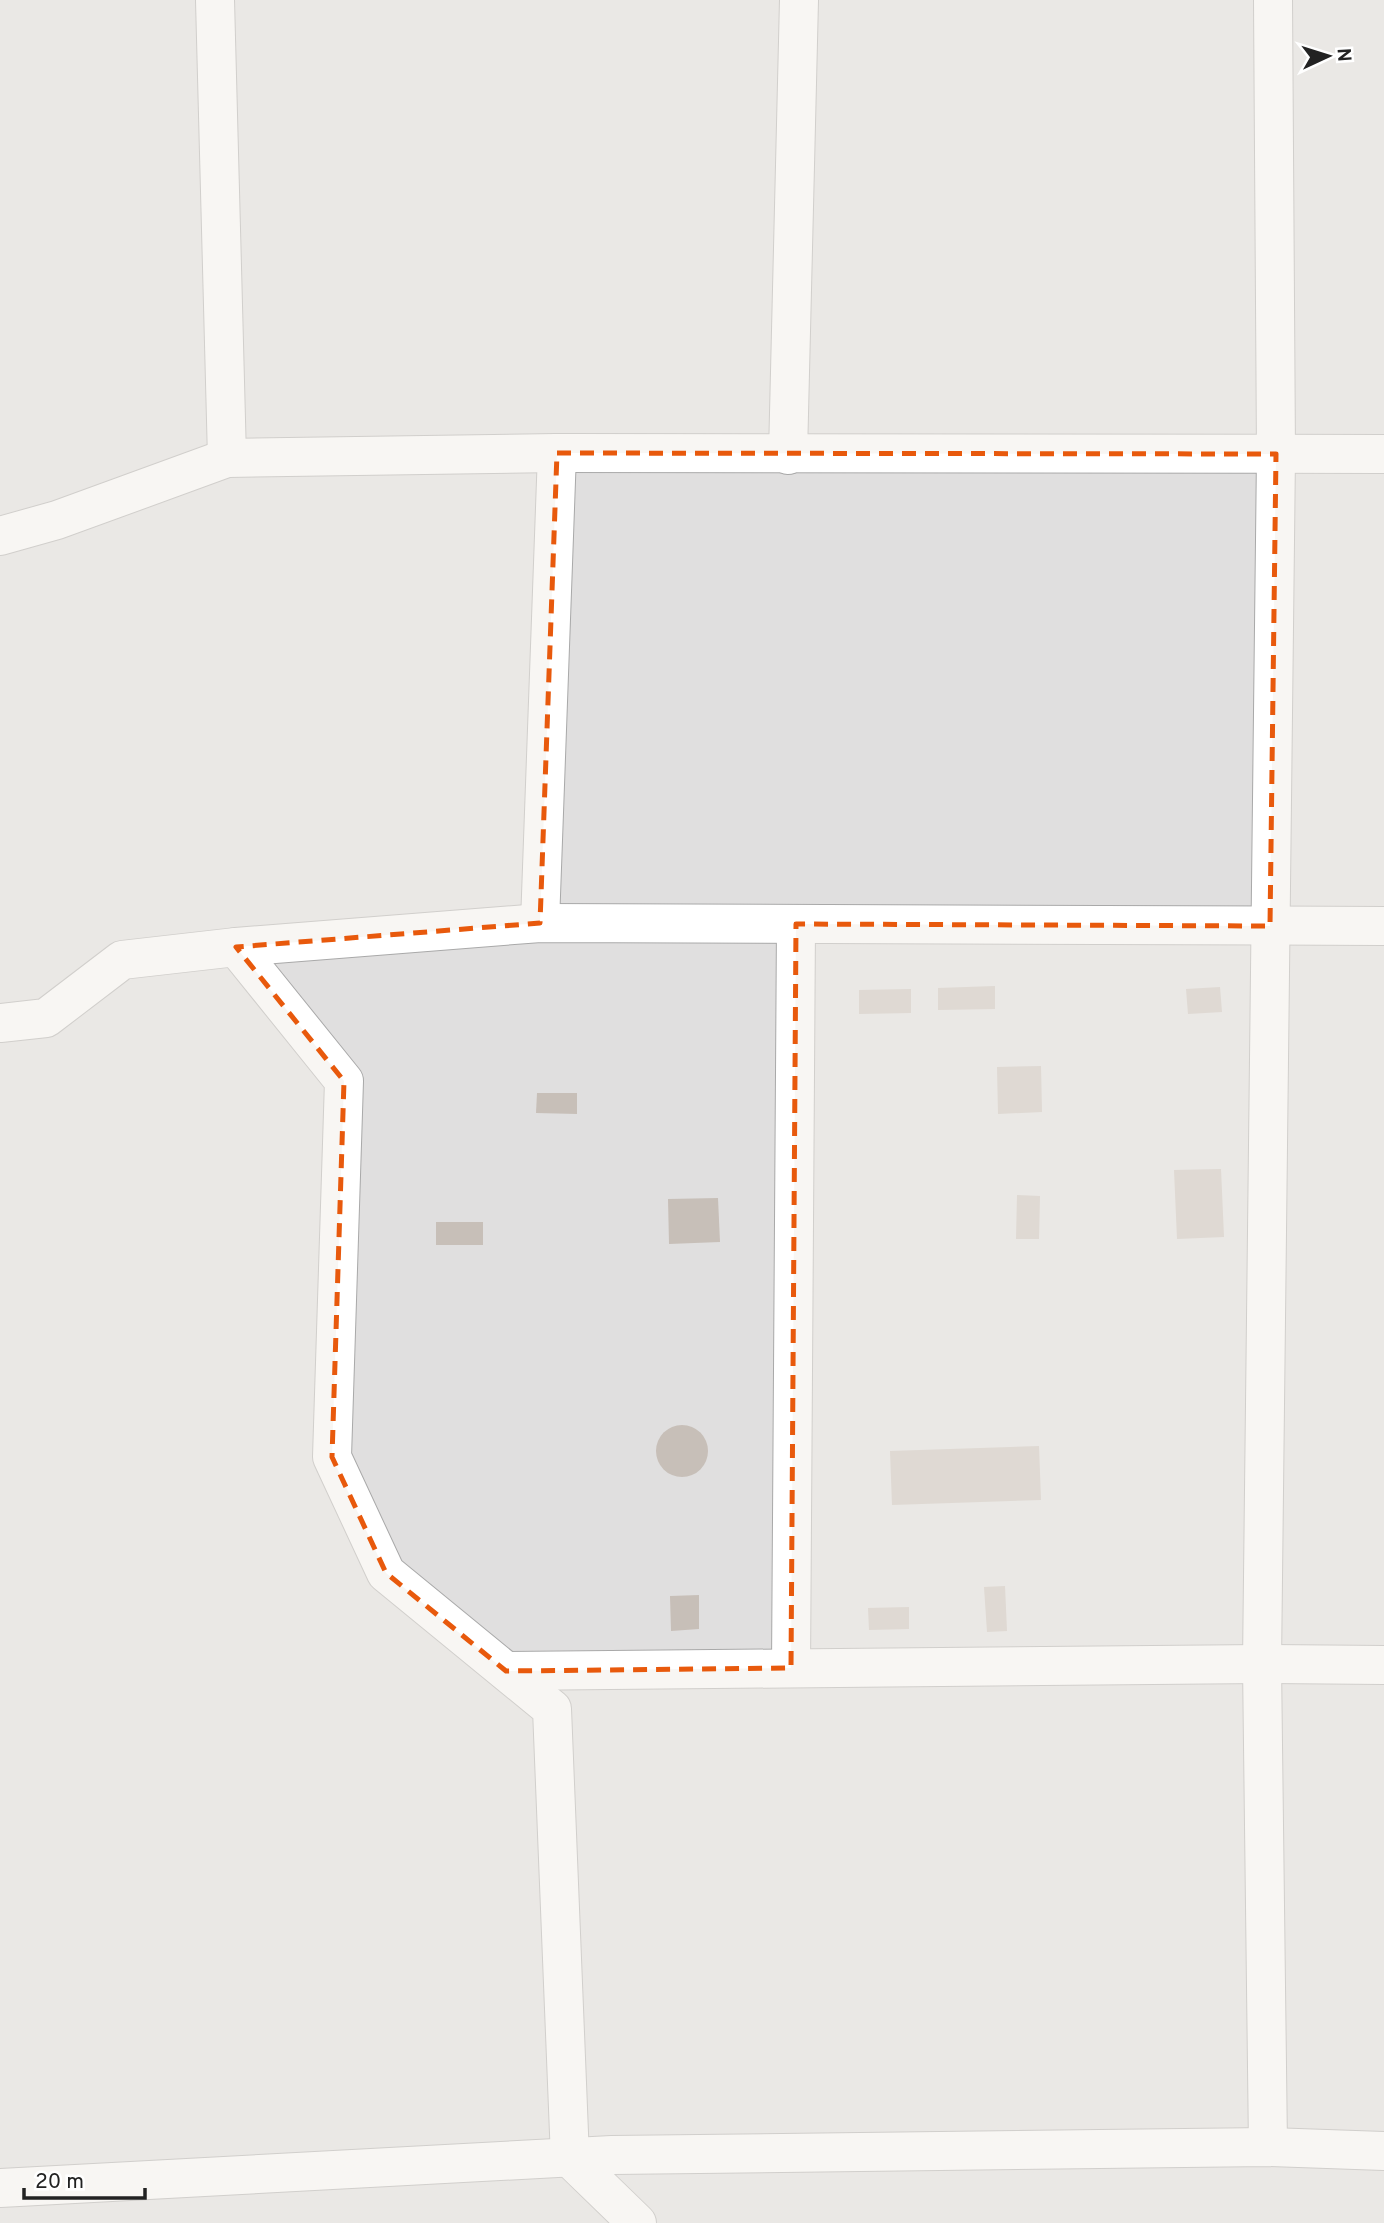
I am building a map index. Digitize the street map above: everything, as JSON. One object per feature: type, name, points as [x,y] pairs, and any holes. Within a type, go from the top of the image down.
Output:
[{"type":"street","points":[[215,0],[227,458]]},
{"type":"street","points":[[788,455],[799,0]]},
{"type":"street","points":[[1268,2147],[1262,1664],[1276,454],[1273,0]]},
{"type":"street","points":[[541,923],[557,453]]},
{"type":"street","points":[[0,536],[57,520],[227,458],[557,453],[1384,454]]},
{"type":"street","points":[[0,1023],[46,1018],[122,960],[236,947],[541,923],[1384,926]]},
{"type":"street","points":[[791,1668],[796,924]]},
{"type":"street","points":[[236,947],[344,1081],[332,1457],[386,1573],[552,1709],[570,2158],[636,2223]]},
{"type":"street","points":[[506,1671],[1384,1665]]},
{"type":"street","points":[[0,2188],[612,2155],[1268,2147],[1384,2151]]},
{"type":"highlighted area","points":[[557,453],[1276,454],[1270,926],[796,924],[791,1668],[506,1671],[386,1573],[332,1457],[344,1081],[236,947],[540,923]]},
{"type":"shaded area","points":[[0,0],[1384,0],[1384,2223],[0,2223]]},
{"type":"building","points":[[995,986],[995,1009],[938,1010],[938,988]]},
{"type":"building","points":[[1220,987],[1222,1012],[1188,1014],[1186,989]]},
{"type":"building","points":[[911,989],[911,1013],[859,1014],[859,990]]},
{"type":"building","points":[[1041,1066],[1042,1112],[998,1114],[997,1067]]},
{"type":"building","points":[[537,1093],[577,1093],[577,1114],[536,1113]]},
{"type":"building","points":[[1221,1169],[1224,1237],[1177,1239],[1174,1170]]},
{"type":"building","points":[[1017,1195],[1040,1196],[1039,1239],[1016,1239]]},
{"type":"building","points":[[718,1198],[720,1242],[669,1244],[668,1199]]},
{"type":"building","points":[[436,1222],[483,1222],[483,1245],[436,1245]]},
{"type":"building","points":[[682,1425],[692,1427],[700,1433],[706,1441],[706,1461],[700,1469],[692,1475],[682,1477],[672,1475],[664,1469],[658,1461],[656,1451],[658,1441],[664,1433],[672,1427]]},
{"type":"building","points":[[1039,1446],[1041,1500],[892,1505],[890,1451]]},
{"type":"building","points":[[1005,1586],[1007,1631],[987,1632],[984,1587]]},
{"type":"building","points":[[699,1595],[699,1629],[671,1631],[670,1596]]},
{"type":"building","points":[[909,1607],[909,1629],[869,1630],[868,1608]]}]
